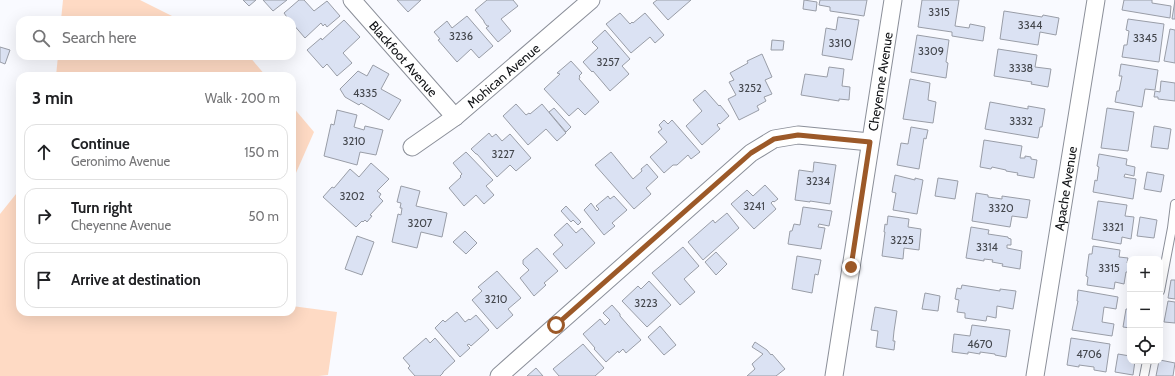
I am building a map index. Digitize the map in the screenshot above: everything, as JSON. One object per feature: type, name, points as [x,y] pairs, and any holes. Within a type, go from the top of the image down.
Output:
[{"type":"street","name":"Blackfoot Avenue","points":[[352,0],[455,117]]},
{"type":"street","name":"Mohican Avenue","points":[[412,148],[455,117],[591,0]]},
{"type":"street","name":"Cheyenne Avenue","points":[[834,376],[893,0]]},
{"type":"street","name":"Apache Avenue","points":[[1035,376],[1096,0]]},
{"type":"street","points":[[499,376],[751,153],[774,139],[798,135],[870,142]]},
{"type":"lane","points":[[1163,275],[1175,204]]},
{"type":"lane","points":[[1144,376],[1146,364]]},
{"type":"shaded area","points":[[63,0],[140,0],[172,16],[61,16]]},
{"type":"shaded area","points":[[58,60],[252,60],[263,72],[56,72]]},
{"type":"shaded area","points":[[296,111],[314,132],[296,173]]},
{"type":"shaded area","points":[[16,194],[16,316],[296,316],[296,307],[337,312],[328,375],[0,376],[0,214]]},
{"type":"building","points":[[243,0],[256,0],[249,6]]},
{"type":"building","points":[[263,0],[287,0],[273,11]]},
{"type":"building","points":[[299,0],[304,0],[314,11],[327,1],[340,16],[327,27],[325,24],[323,26],[321,23],[305,38],[296,28],[296,16],[286,16],[284,13]]},
{"type":"building","points":[[397,0],[421,0],[408,12]]},
{"type":"building","points":[[487,0],[513,0],[518,6],[501,19],[511,31],[498,42],[486,28],[489,26],[487,26],[475,10]]},
{"type":"building","points":[[657,0],[691,0],[668,20],[653,3]]},
{"type":"building","points":[[804,0],[817,2],[816,11],[803,9]]},
{"type":"building","points":[[820,0],[867,0],[864,16],[830,11],[830,7],[819,5]]},
{"type":"building","points":[[922,0],[959,0],[955,26],[969,28],[970,24],[985,27],[983,41],[952,36],[952,32],[918,27]]},
{"type":"building","points":[[1124,0],[1152,0],[1152,3],[1171,6],[1170,18],[1122,10]]},
{"type":"building","points":[[1175,0],[1175,19],[1172,19]]},
{"type":"building","points":[[1004,11],[1059,18],[1056,35],[1040,32],[1038,45],[1000,39]]},
{"type":"building","points":[[620,13],[630,24],[645,13],[664,35],[655,43],[650,37],[631,53],[606,24]]},
{"type":"building","points":[[467,16],[493,46],[479,58],[471,49],[457,62],[438,40],[440,39],[434,32],[447,21],[452,28]]},
{"type":"building","points":[[838,17],[859,20],[852,60],[822,55],[826,28],[836,30]]},
{"type":"building","points":[[1128,19],[1164,24],[1159,62],[1122,57],[1124,45],[1127,45],[1129,31],[1126,30]]},
{"type":"building","points":[[344,20],[360,37],[343,53],[352,63],[337,76],[327,64],[323,68],[307,50],[321,38],[322,40]]},
{"type":"building","points":[[1170,29],[1175,30],[1175,63],[1164,61]]},
{"type":"building","points":[[605,30],[630,59],[622,66],[629,74],[610,91],[583,62],[598,48],[592,42]]},
{"type":"building","points":[[917,35],[949,40],[946,62],[948,63],[946,78],[911,72]]},
{"type":"building","points":[[772,40],[784,41],[783,50],[771,50]]},
{"type":"building","points":[[0,47],[10,50],[5,64],[0,62]]},
{"type":"building","points":[[998,49],[1037,55],[1035,67],[1051,69],[1048,87],[1031,84],[1032,82],[994,76]]},
{"type":"building","points":[[762,54],[772,77],[765,80],[772,94],[764,97],[766,101],[757,106],[759,110],[739,120],[728,99],[736,95],[729,82],[734,80],[730,73],[748,63],[747,61]]},
{"type":"building","points":[[571,61],[582,73],[579,76],[579,79],[599,102],[585,115],[578,108],[569,116],[544,89],[560,74],[557,73]]},
{"type":"building","points":[[1121,64],[1158,70],[1155,90],[1145,89],[1142,107],[1115,102],[1122,76],[1119,76]]},
{"type":"building","points":[[373,65],[389,74],[381,89],[401,100],[389,120],[361,103],[359,105],[345,97],[340,89],[358,71],[367,76]]},
{"type":"building","points":[[829,67],[844,69],[842,86],[850,87],[849,100],[839,99],[839,101],[801,95],[805,74],[827,77]]},
{"type":"building","points":[[910,79],[930,83],[928,100],[936,102],[933,123],[903,119]]},
{"type":"building","points":[[1161,81],[1175,83],[1175,101],[1158,99],[1158,97],[1154,97],[1155,91],[1160,92]]},
{"type":"building","points":[[705,90],[729,116],[717,125],[720,129],[702,145],[686,126],[702,111],[693,100]]},
{"type":"building","points":[[990,102],[1028,109],[1028,106],[1045,109],[1042,127],[1040,127],[1038,138],[985,129]]},
{"type":"building","points":[[516,104],[526,115],[529,113],[530,114],[542,104],[566,133],[557,141],[546,129],[528,145],[503,116]]},
{"type":"building","points":[[554,108],[571,127],[566,132],[549,112]]},
{"type":"building","points":[[1107,108],[1134,112],[1128,151],[1101,148]]},
{"type":"building","points":[[337,110],[357,115],[354,127],[364,130],[365,126],[383,130],[376,155],[360,152],[357,165],[324,156],[331,124],[334,125]]},
{"type":"building","points":[[664,120],[668,124],[672,120],[700,152],[691,159],[688,155],[677,165],[673,165],[664,173],[650,157],[667,142],[658,132],[662,129],[659,125]]},
{"type":"building","points":[[1154,126],[1171,129],[1168,149],[1151,147]]},
{"type":"building","points":[[911,127],[928,130],[926,139],[924,138],[919,169],[897,165],[901,143],[908,144]]},
{"type":"building","points":[[489,133],[492,137],[496,134],[502,141],[510,134],[531,158],[516,171],[510,165],[497,177],[471,149]]},
{"type":"building","points":[[984,140],[1022,146],[1020,158],[1025,158],[1025,156],[1037,160],[1034,178],[1017,175],[1018,173],[992,167],[991,169],[980,167]]},
{"type":"building","points":[[466,152],[493,180],[486,186],[494,195],[484,204],[476,195],[464,206],[449,188],[461,177],[460,176],[462,174],[453,163]]},
{"type":"building","points":[[611,152],[633,179],[647,164],[658,177],[646,188],[651,194],[634,209],[595,165]]},
{"type":"building","points":[[1099,154],[1127,159],[1126,165],[1135,167],[1134,176],[1125,174],[1124,177],[1136,179],[1133,199],[1093,192],[1095,180],[1097,181]]},
{"type":"building","points":[[814,162],[836,165],[830,204],[795,200],[799,170],[813,172]]},
{"type":"building","points":[[371,163],[389,179],[377,191],[381,194],[379,197],[383,201],[370,215],[372,216],[367,222],[365,220],[363,222],[362,221],[356,227],[323,197],[332,187],[334,188],[350,169],[359,177]]},
{"type":"building","points":[[1147,172],[1164,175],[1161,192],[1144,189]]},
{"type":"building","points":[[895,175],[915,180],[915,178],[923,180],[917,214],[893,210],[896,193],[892,192]]},
{"type":"building","points":[[938,178],[958,181],[955,199],[935,196]]},
{"type":"building","points":[[765,185],[778,199],[771,203],[776,209],[754,229],[731,204],[747,190],[753,196]]},
{"type":"building","points":[[401,186],[420,191],[416,206],[447,213],[442,237],[421,232],[417,248],[392,242],[398,214],[401,215],[401,203],[397,202]]},
{"type":"building","points":[[976,193],[1002,199],[1002,196],[1030,200],[1027,218],[1012,216],[1010,227],[972,221]]},
{"type":"building","points":[[608,196],[610,199],[614,196],[627,210],[612,223],[615,226],[604,235],[584,210],[591,203],[597,211],[599,209],[596,206]]},
{"type":"building","points":[[1098,201],[1127,205],[1125,216],[1134,217],[1131,239],[1122,237],[1121,244],[1092,239]]},
{"type":"building","points":[[566,206],[581,222],[578,225],[573,220],[571,222],[561,211]]},
{"type":"building","points":[[803,207],[832,211],[829,226],[819,224],[818,227],[825,228],[821,249],[788,244],[790,231],[792,231],[794,224],[800,225]]},
{"type":"building","points":[[727,213],[739,228],[703,260],[688,242],[713,220],[715,223]]},
{"type":"building","points":[[888,216],[909,219],[908,227],[921,229],[919,250],[904,248],[903,259],[882,256],[885,224],[887,225]]},
{"type":"building","points":[[1140,217],[1157,220],[1154,238],[1137,236]]},
{"type":"building","points":[[567,223],[576,233],[582,228],[595,243],[566,269],[553,254],[563,245],[554,235]]},
{"type":"building","points":[[971,227],[989,230],[988,234],[1008,237],[1011,239],[1011,245],[1007,245],[1007,248],[1022,251],[1020,269],[1002,266],[1003,264],[992,262],[993,260],[984,259],[984,261],[966,258]]},
{"type":"building","points":[[465,231],[477,243],[466,254],[453,242]]},
{"type":"building","points":[[357,236],[374,242],[362,275],[345,269]]},
{"type":"building","points":[[1093,246],[1120,250],[1119,257],[1127,258],[1127,272],[1124,284],[1115,282],[1114,289],[1087,285],[1088,277],[1086,276],[1089,254],[1092,254]]},
{"type":"building","points":[[683,247],[699,266],[684,279],[695,292],[680,305],[652,273]]},
{"type":"building","points":[[537,248],[558,271],[544,283],[546,285],[534,296],[520,278],[529,270],[523,264],[523,260]]},
{"type":"building","points":[[716,252],[727,264],[716,275],[705,262]]},
{"type":"building","points":[[797,256],[821,260],[818,275],[815,274],[812,293],[792,289]]},
{"type":"building","points":[[497,271],[521,298],[508,309],[513,315],[497,329],[472,300],[482,291],[478,287]]},
{"type":"building","points":[[1171,280],[1175,280],[1175,299],[1168,298]]},
{"type":"building","points":[[649,281],[671,305],[647,327],[622,301],[638,286],[641,289]]},
{"type":"building","points":[[962,285],[1000,291],[1000,289],[1016,291],[1013,309],[997,306],[996,318],[987,316],[986,321],[965,318],[965,313],[957,312],[959,300],[955,299],[957,288],[961,289]]},
{"type":"building","points":[[1078,290],[1118,297],[1116,309],[1104,307],[1102,322],[1114,324],[1112,336],[1072,330],[1078,301]]},
{"type":"building","points":[[925,293],[940,296],[938,311],[922,309]]},
{"type":"building","points":[[1168,301],[1175,302],[1175,323],[1164,322]]},
{"type":"building","points":[[612,305],[641,340],[626,353],[623,349],[619,353],[618,351],[606,362],[583,334],[600,319],[605,325],[610,320],[603,313]]},
{"type":"building","points":[[875,307],[897,311],[893,341],[895,341],[894,350],[876,347],[878,331],[871,330]]},
{"type":"building","points":[[1126,309],[1127,309],[1127,328],[1123,327]]},
{"type":"building","points":[[457,312],[465,322],[476,315],[489,330],[471,346],[469,344],[467,345],[470,348],[460,357],[435,328],[443,320],[445,322]]},
{"type":"building","points":[[972,325],[1010,330],[1006,357],[980,352],[980,354],[968,352],[968,354],[952,352],[954,334],[970,336]]},
{"type":"building","points":[[660,326],[676,345],[664,355],[648,337]]},
{"type":"building","points":[[426,338],[430,343],[435,338],[455,361],[440,376],[415,376],[408,368],[410,366],[403,358]]},
{"type":"building","points":[[1071,338],[1110,344],[1106,372],[1094,370],[1094,367],[1067,365]]},
{"type":"building","points":[[755,342],[767,350],[771,355],[772,354],[785,369],[776,376],[747,376],[755,369],[752,364],[763,354],[752,347]]},
{"type":"building","points":[[583,344],[604,368],[595,376],[559,376],[553,369]]},
{"type":"building","points":[[1118,354],[1127,356],[1127,364],[1135,364],[1133,375],[1115,372]]},
{"type":"building","points":[[1163,361],[1175,363],[1173,376],[1156,376],[1158,364],[1163,364]]},
{"type":"building","points":[[536,368],[543,376],[527,376]]},
{"type":"route","points":[[556,325],[751,153],[774,139],[798,135],[870,142],[851,267]]}]
